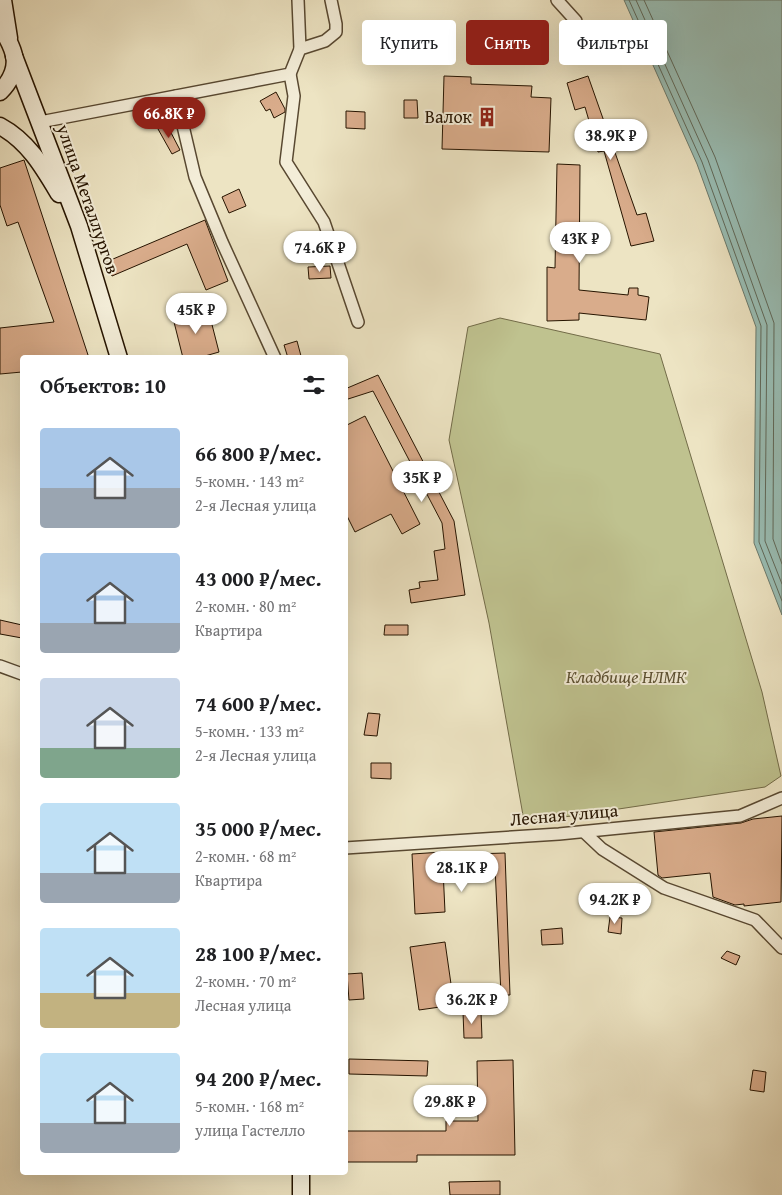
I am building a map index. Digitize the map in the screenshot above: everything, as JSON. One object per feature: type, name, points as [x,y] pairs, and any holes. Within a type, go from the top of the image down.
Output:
[{"type":"main road","name":"улица Металлургов","points":[[4,0],[12,48],[79,226],[118,355]]},
{"type":"main road","points":[[0,26],[12,48],[15,72],[0,92]]},
{"type":"main road","points":[[0,126],[16,135],[32,152],[79,226]]},
{"type":"main road","points":[[301,1175],[301,1195]]},
{"type":"street","points":[[298,0],[300,49],[290,74],[294,96],[286,162],[324,222],[358,322]]},
{"type":"street","points":[[300,49],[325,41],[336,32],[331,0]]},
{"type":"street","points":[[557,0],[575,20]]},
{"type":"street","points":[[40,122],[290,74]]},
{"type":"street","points":[[176,96],[195,177],[222,242],[274,355]]},
{"type":"street","points":[[0,666],[20,673]]},
{"type":"street","name":"Лесная улица","points":[[348,848],[584,832],[740,816],[782,798]]},
{"type":"street","points":[[584,832],[602,849],[664,888],[755,920],[782,948]]},
{"type":"green space","name":"Кладбище НЛМК","points":[[500,318],[660,354],[762,692],[781,776],[765,787],[572,816],[524,821],[489,623],[449,440],[468,327]]},
{"type":"water","points":[[624,0],[782,0],[782,615],[754,543],[756,327],[697,164],[653,65],[667,65],[667,20],[633,20]]},
{"type":"building","name":"Валок","points":[[444,76],[471,77],[471,84],[532,86],[531,97],[551,98],[549,152],[442,149]]},
{"type":"building","points":[[588,76],[637,215],[646,213],[654,241],[631,246],[604,151],[598,152],[585,107],[575,110],[567,83]]},
{"type":"building","points":[[276,92],[285,112],[274,118],[270,109],[266,111],[260,101]]},
{"type":"building","points":[[404,100],[417,100],[418,118],[404,118]]},
{"type":"building","points":[[346,111],[365,112],[365,129],[346,128]]},
{"type":"building","points":[[167,125],[180,150],[172,154],[158,129]]},
{"type":"building","points":[[24,160],[88,355],[20,355],[20,372],[0,374],[0,328],[54,322],[18,222],[7,226],[0,205],[0,168]]},
{"type":"building","points":[[557,164],[580,165],[579,290],[628,295],[629,288],[638,288],[638,295],[649,297],[646,320],[579,313],[579,320],[547,321],[547,267],[555,268]]},
{"type":"building","points":[[239,189],[246,206],[229,213],[222,197]]},
{"type":"building","points":[[205,220],[228,281],[206,290],[187,244],[112,276],[106,262]]},
{"type":"building","points":[[330,266],[331,278],[309,279],[308,267]]},
{"type":"building","points":[[208,309],[219,352],[208,355],[182,355],[173,318]]},
{"type":"building","points":[[297,341],[301,355],[287,355],[284,345]]},
{"type":"building","points":[[378,375],[454,521],[465,595],[411,603],[409,590],[420,588],[419,582],[438,580],[434,551],[445,549],[442,523],[373,391],[348,399],[348,388]]},
{"type":"building","points":[[365,416],[420,524],[402,534],[391,514],[355,532],[348,518],[348,424]]},
{"type":"building","points":[[0,620],[20,625],[20,638],[0,634]]},
{"type":"building","points":[[385,625],[408,625],[408,635],[384,635]]},
{"type":"building","points":[[368,713],[380,714],[377,736],[364,735]]},
{"type":"building","points":[[371,763],[391,763],[391,779],[371,778]]},
{"type":"building","points":[[782,816],[781,902],[744,906],[744,904],[735,905],[713,897],[710,873],[662,878],[658,875],[654,832],[741,823],[753,819]]},
{"type":"building","points":[[443,852],[443,855],[505,853],[510,995],[501,995],[495,867],[443,869],[445,912],[415,914],[412,854]]},
{"type":"building","points":[[610,917],[622,918],[621,934],[608,932]]},
{"type":"building","points":[[562,928],[563,944],[542,945],[541,930]]},
{"type":"building","points":[[445,942],[454,1005],[419,1010],[410,947]]},
{"type":"building","points":[[727,951],[740,956],[736,965],[721,958]]},
{"type":"building","points":[[362,973],[364,999],[349,1000],[348,974]]},
{"type":"building","points":[[463,1012],[481,1012],[482,1038],[464,1038]]},
{"type":"building","points":[[349,1059],[428,1061],[427,1076],[349,1074]]},
{"type":"building","points":[[513,1060],[515,1155],[417,1155],[417,1162],[348,1162],[348,1131],[446,1131],[446,1121],[478,1121],[477,1061]]},
{"type":"building","points":[[753,1070],[766,1072],[764,1092],[750,1090]]},
{"type":"building","points":[[500,1181],[500,1195],[450,1195],[449,1182]]},
{"type":"place","name":"Валок","points":[[487,117]]}]
